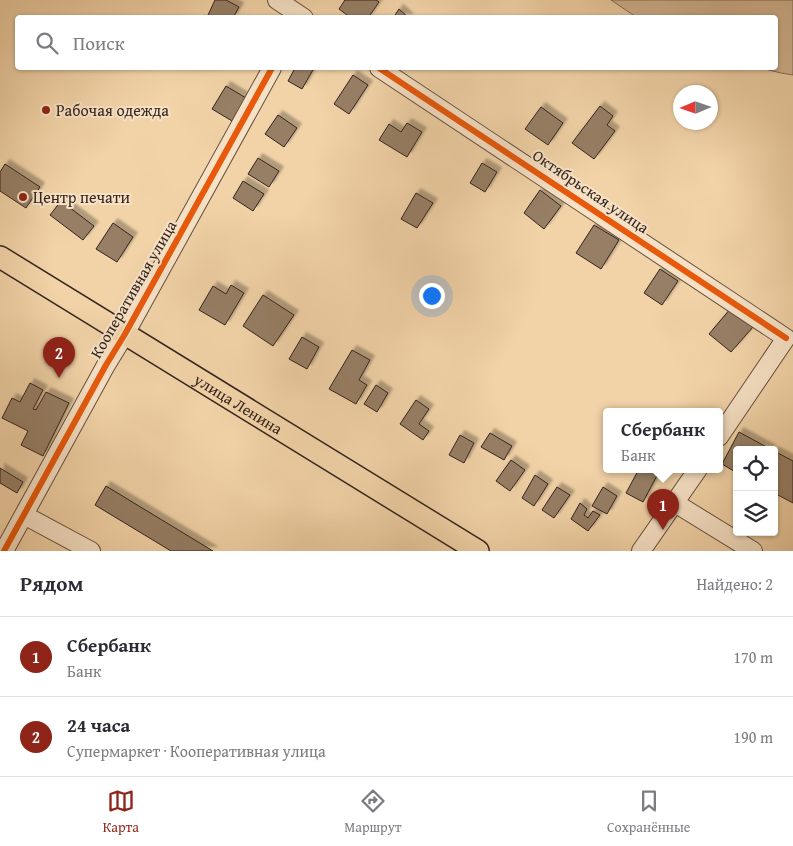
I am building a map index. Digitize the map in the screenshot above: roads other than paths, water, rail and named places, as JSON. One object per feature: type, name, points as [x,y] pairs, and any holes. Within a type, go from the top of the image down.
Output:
[{"type":"main road","name":"улица Ленина","points":[[0,256],[478,551]]},
{"type":"street","points":[[277,0],[303,13]]},
{"type":"street","name":"Кооперативная улица","points":[[4,551],[271,70]]},
{"type":"street","name":"Октябрьская улица","points":[[383,70],[786,338],[723,431]]},
{"type":"street","points":[[641,551],[695,473]]},
{"type":"street","points":[[675,503],[753,551]]},
{"type":"street","points":[[24,515],[91,551]]},
{"type":"place","name":"Рабочая одежда","points":[[46,110]]},
{"type":"place","name":"Центр печати","points":[[23,197]]},
{"type":"place","name":"24 часа","points":[[59,378]]},
{"type":"place","name":"Сбербанк","points":[[663,530]]}]
